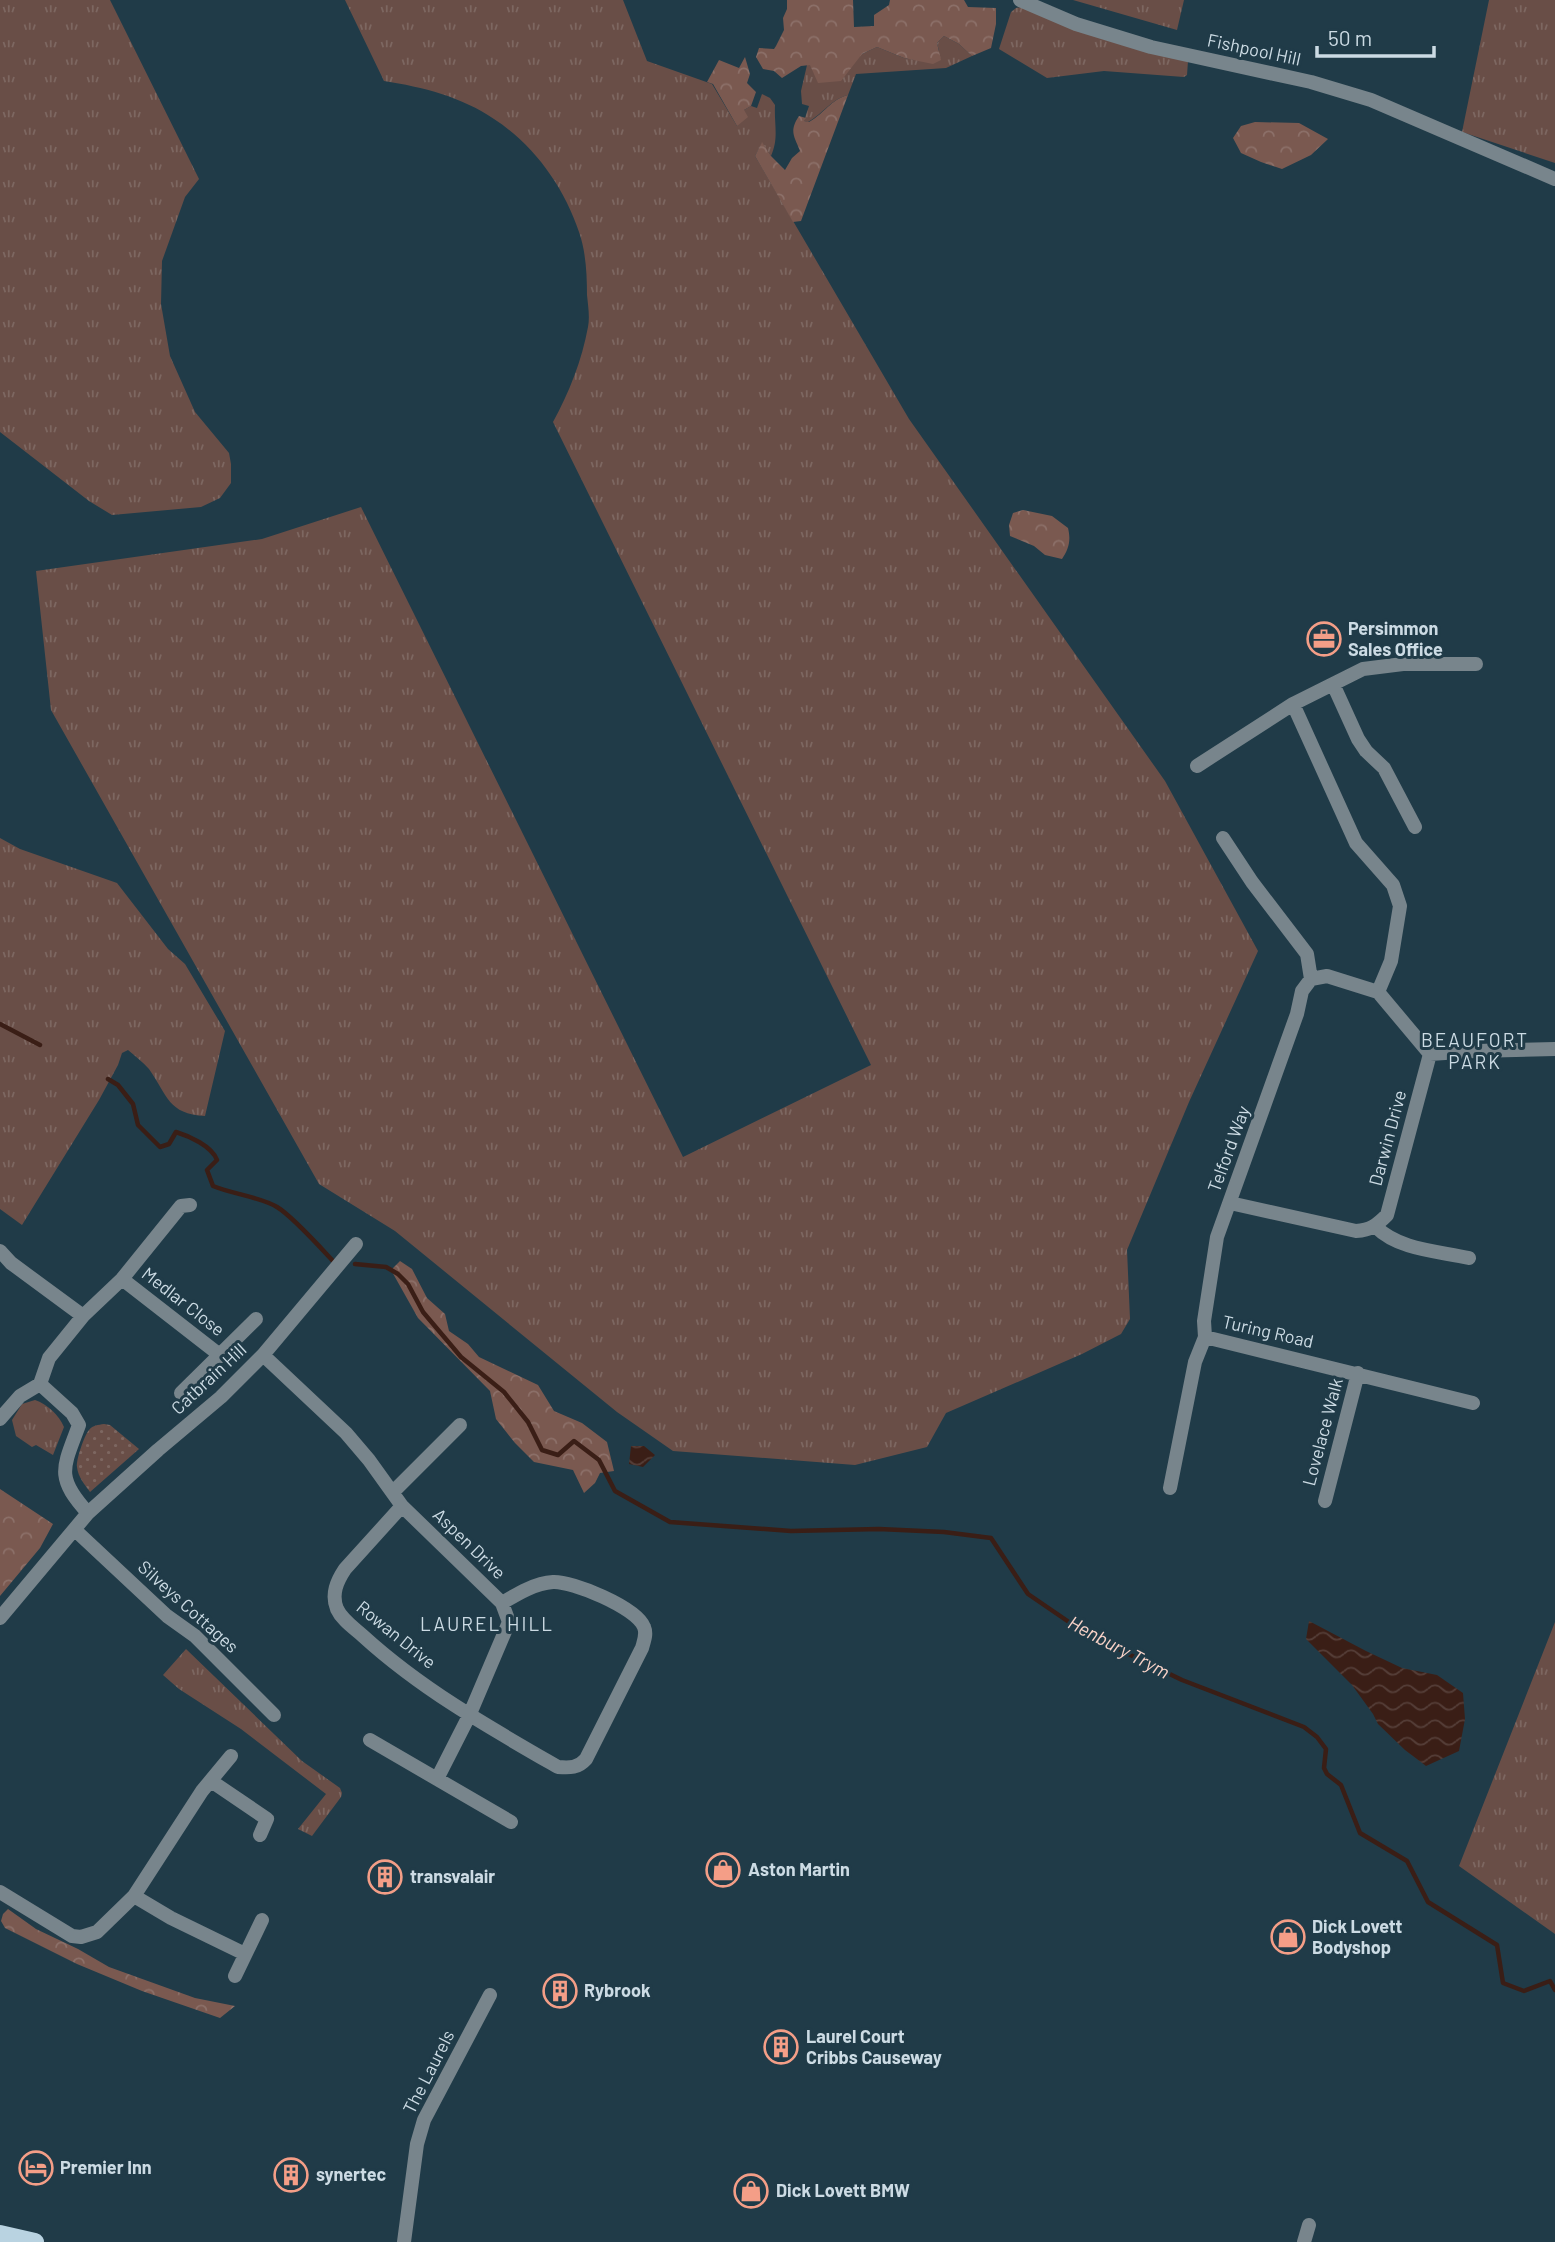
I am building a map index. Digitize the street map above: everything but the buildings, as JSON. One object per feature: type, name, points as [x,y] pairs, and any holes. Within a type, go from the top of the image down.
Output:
[{"type":"main road","points":[[0,2234],[35,2242]]},
{"type":"street","name":"Fishpool Hill","points":[[1020,0],[1076,24],[1151,47],[1311,82],[1371,100],[1555,179]]},
{"type":"street","points":[[1197,766],[1293,704],[1363,669],[1404,664],[1476,664]]},
{"type":"street","points":[[1333,684],[1358,738],[1366,751],[1384,768],[1415,827]]},
{"type":"street","points":[[1293,704],[1356,843],[1393,885],[1400,906],[1391,961],[1378,992]]},
{"type":"street","points":[[1223,838],[1252,882],[1307,954],[1311,979],[1327,976],[1378,992],[1430,1054],[1555,1049]]},
{"type":"street","name":"Telford Way","points":[[1205,1337],[1217,1237],[1297,1014],[1302,991],[1311,979]]},
{"type":"street","name":"Darwin Drive","points":[[1376,1227],[1387,1215],[1430,1054]]},
{"type":"street","points":[[1230,1203],[1356,1231],[1376,1227],[1386,1237],[1404,1244],[1469,1258]]},
{"type":"street","name":"Medlar Close","points":[[0,1419],[20,1396],[40,1384],[49,1358],[83,1316],[122,1279],[181,1206],[190,1205]]},
{"type":"street","name":"Catbrain Hill","points":[[0,1618],[88,1513],[221,1397],[263,1355],[356,1244]]},
{"type":"street","points":[[0,1251],[11,1263],[83,1316]]},
{"type":"street","name":"Medlar Close","points":[[122,1279],[221,1356]]},
{"type":"street","name":"Medlar Close","points":[[181,1393],[256,1319]]},
{"type":"street","name":"Turing Road","points":[[1170,1488],[1195,1362],[1205,1337],[1473,1403]]},
{"type":"street","name":"Aspen Drive","points":[[263,1355],[346,1433],[402,1506],[502,1603],[509,1622],[469,1716],[437,1779]]},
{"type":"street","name":"Lovelace Walk","points":[[1325,1501],[1358,1373]]},
{"type":"street","points":[[40,1384],[72,1413],[79,1425],[64,1471],[66,1484],[73,1497],[88,1513]]},
{"type":"street","points":[[393,1492],[460,1425]]},
{"type":"street","name":"Rowan Drive","points":[[402,1506],[345,1569],[336,1586],[336,1605],[341,1616],[371,1644],[469,1716]]},
{"type":"street","name":"Silveys Cottages","points":[[75,1530],[167,1616],[195,1636],[274,1715]]},
{"type":"street","points":[[469,1716],[558,1767],[580,1765],[586,1759],[645,1639],[644,1627],[622,1607],[567,1582],[550,1582],[520,1592],[502,1603]]},
{"type":"street","points":[[370,1740],[511,1822]]},
{"type":"street","points":[[0,1892],[72,1936],[81,1937],[97,1932],[134,1896],[211,1781],[231,1756]]},
{"type":"street","points":[[211,1781],[267,1819],[260,1835]]},
{"type":"street","points":[[134,1896],[245,1954]]},
{"type":"street","points":[[235,1976],[262,1920]]},
{"type":"street","name":"The Laurels","points":[[404,2242],[416,2144],[424,2120],[489,1996]]},
{"type":"street","name":"The Laurels","points":[[396,2242],[409,2211]]},
{"type":"street","name":"The Laurels","points":[[409,2211],[414,2242]]},
{"type":"street","points":[[1304,2242],[1309,2225]]},
{"type":"green space","points":[[0,0],[110,0],[199,179],[185,197],[162,261],[161,304],[170,356],[195,412],[229,453],[231,483],[220,498],[201,507],[112,515],[89,501],[0,432]]},
{"type":"green space","points":[[345,0],[623,0],[647,61],[712,84],[737,126],[744,110],[751,106],[757,108],[762,94],[770,98],[775,105],[776,137],[773,149],[771,156],[762,143],[755,156],[909,419],[1165,781],[1258,951],[1189,1102],[1127,1250],[1130,1319],[1121,1334],[1082,1354],[946,1413],[927,1447],[855,1465],[673,1451],[617,1412],[395,1231],[319,1184],[51,710],[36,571],[262,539],[361,507],[683,1157],[871,1065],[553,422],[579,364],[589,319],[583,247],[573,215],[546,168],[509,129],[482,111],[442,94],[384,81]]},
{"type":"green space","points":[[787,0],[853,0],[854,27],[874,26],[874,15],[889,5],[890,0],[964,0],[968,7],[996,8],[996,24],[991,48],[972,56],[959,44],[944,36],[937,43],[941,60],[933,64],[904,58],[877,47],[862,54],[841,81],[818,83],[810,65],[801,66],[782,78],[774,71],[763,69],[756,57],[759,48],[774,49],[776,46],[784,30],[783,18]]},
{"type":"green space","points":[[1073,0],[1184,0],[1177,30]]},
{"type":"green space","points":[[1489,0],[1555,0],[1555,163],[1462,132]]},
{"type":"green space","points":[[1021,7],[1188,61],[1187,75],[1184,77],[1104,71],[1047,78],[999,49],[1011,12]]},
{"type":"green space","points":[[944,36],[959,44],[972,56],[946,68],[856,74],[848,95],[836,100],[808,122],[804,121],[809,106],[802,104],[801,91],[807,65],[862,54],[877,47],[904,58],[923,61],[939,51],[937,43]]},
{"type":"green space","points":[[745,57],[750,74],[747,83],[756,92],[751,106],[744,110],[748,117],[737,126],[713,84],[707,82],[719,60],[739,68]]},
{"type":"green space","points":[[848,95],[801,221],[793,222],[755,156],[762,142],[785,170],[800,151],[793,130],[799,116],[809,122],[837,100]]},
{"type":"green space","points":[[1255,122],[1299,123],[1328,139],[1311,155],[1282,169],[1241,153],[1233,138],[1241,126]]},
{"type":"green space","points":[[1023,510],[1052,516],[1068,528],[1069,544],[1062,559],[1045,555],[1034,546],[1010,536],[1009,525],[1013,513]]},
{"type":"green space","points":[[0,838],[20,849],[117,883],[168,949],[185,964],[225,1031],[205,1116],[183,1112],[176,1107],[147,1066],[128,1050],[122,1053],[99,1100],[22,1225],[0,1209]]},
{"type":"green space","points":[[400,1261],[412,1269],[427,1298],[445,1314],[449,1331],[468,1344],[479,1357],[538,1385],[554,1411],[582,1423],[607,1442],[614,1471],[600,1473],[595,1483],[584,1493],[573,1470],[534,1462],[496,1419],[490,1391],[418,1318],[391,1270]]},
{"type":"green space","points":[[35,1400],[52,1411],[64,1427],[53,1455],[36,1445],[32,1447],[16,1436],[12,1420],[22,1404]]},
{"type":"green space","points":[[104,1424],[110,1425],[139,1449],[90,1492],[79,1474],[78,1459],[89,1430]]},
{"type":"green space","points":[[0,1489],[53,1524],[40,1548],[0,1596]]},
{"type":"green space","points":[[1555,1622],[1555,1934],[1459,1866]]},
{"type":"green space","points":[[186,1649],[302,1761],[340,1788],[341,1797],[312,1836],[298,1829],[326,1794],[241,1729],[179,1689],[163,1675]]},
{"type":"green space","points":[[8,1909],[36,1929],[109,1967],[195,1998],[235,2006],[220,2018],[142,1991],[77,1964],[5,1928],[1,1921]]},
{"type":"water","points":[[631,1446],[644,1446],[655,1455],[643,1467],[629,1464]]},
{"type":"water","points":[[1309,1621],[1402,1668],[1437,1675],[1463,1693],[1465,1719],[1459,1751],[1426,1766],[1405,1750],[1378,1724],[1352,1685],[1306,1639]]},
{"type":"waterway","points":[[0,1024],[40,1045]]},
{"type":"waterway","points":[[108,1079],[118,1085],[133,1104],[138,1125],[160,1147],[169,1144],[176,1132],[205,1146],[217,1160],[207,1170],[213,1186],[277,1207],[298,1224],[333,1261]]},
{"type":"waterway","name":"Henbury Trym","points":[[355,1264],[386,1267],[398,1274],[408,1284],[423,1312],[461,1357],[504,1392],[528,1422],[542,1450],[558,1455],[574,1441],[599,1460],[615,1491],[670,1522],[791,1531],[879,1529],[944,1532],[991,1538],[1028,1594],[1085,1633],[1182,1680],[1304,1727],[1317,1737],[1326,1749],[1324,1768],[1327,1774],[1341,1785],[1360,1833],[1407,1861],[1428,1902],[1497,1945],[1503,1983],[1524,1991],[1550,1981],[1555,1990]]},
{"type":"place","name":"Persimmon Sales Office","points":[[1324,639]]},
{"type":"place","name":"Aston Martin","points":[[723,1870]]},
{"type":"place","name":"transvalair","points":[[385,1877]]},
{"type":"place","name":"Dick Lovett Bodyshop","points":[[1288,1937]]},
{"type":"place","name":"Rybrook","points":[[560,1991]]},
{"type":"place","name":"Laurel Court Cribbs Causeway","points":[[781,2047]]},
{"type":"place","name":"Premier Inn","points":[[36,2168]]},
{"type":"place","name":"synertec","points":[[291,2175]]},
{"type":"place","name":"Dick Lovett BMW","points":[[751,2191]]},
{"type":"district","name":"BEAUFORT PARK","points":[[1475,1051]]},
{"type":"district","name":"LAUREL HILL","points":[[487,1624]]}]
